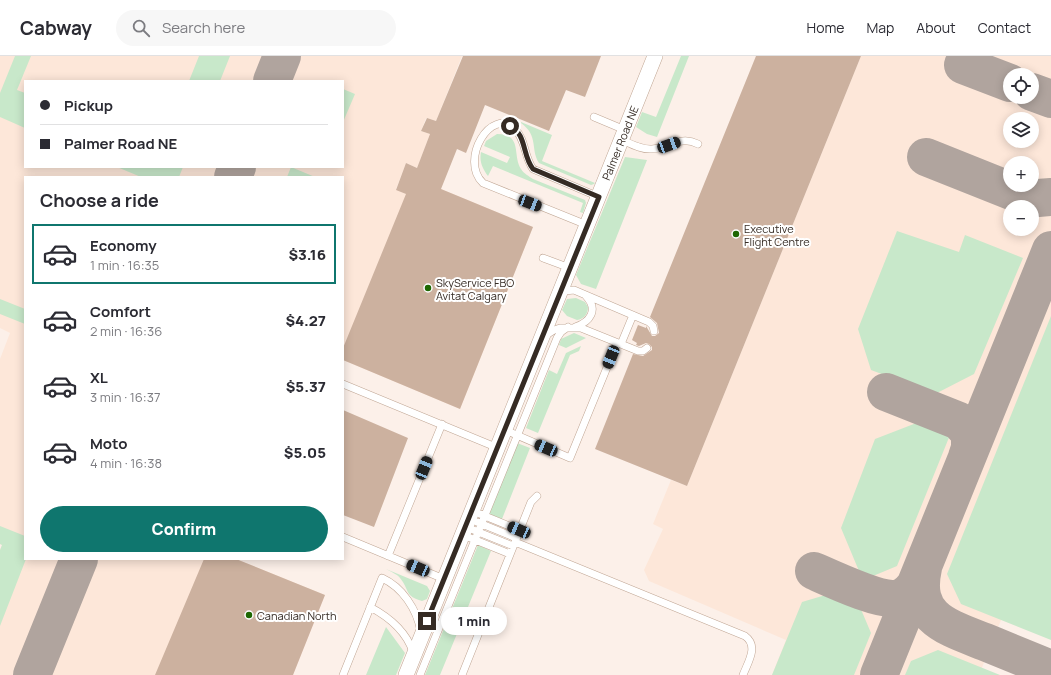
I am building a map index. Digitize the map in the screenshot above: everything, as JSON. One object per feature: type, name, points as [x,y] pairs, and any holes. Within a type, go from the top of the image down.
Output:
[{"type":"street","name":"Palmer Road NE","points":[[406,675],[444,579],[474,525],[498,448],[511,433],[541,339],[655,56]]},
{"type":"lane","points":[[594,117],[624,135],[636,146],[651,149],[685,140],[698,144]]},
{"type":"lane","points":[[587,225],[483,183],[476,174],[473,162],[482,135],[488,129],[497,125],[513,127],[519,134],[528,161],[533,169],[599,197]]},
{"type":"lane","points":[[543,258],[570,268]]},
{"type":"lane","points":[[558,297],[565,291],[570,290],[585,295],[652,324],[654,331]]},
{"type":"lane","points":[[541,339],[554,330],[584,323],[590,318],[592,313],[592,304],[585,295]]},
{"type":"lane","points":[[511,433],[570,458],[633,315]]},
{"type":"lane","points":[[420,675],[474,525],[511,433],[561,332],[570,327],[581,328],[640,352],[647,348]]},
{"type":"lane","points":[[344,384],[498,448]]},
{"type":"lane","points":[[388,556],[442,424]]},
{"type":"lane","points":[[462,675],[530,502],[537,496]]},
{"type":"lane","points":[[474,525],[519,530]]},
{"type":"lane","points":[[474,525],[745,636],[752,647],[752,652],[742,675]]},
{"type":"lane","points":[[474,525],[510,554]]},
{"type":"lane","points":[[344,537],[444,579]]},
{"type":"lane","points":[[343,675],[382,578],[390,582],[404,594],[418,622],[422,635]]},
{"type":"lane","points":[[370,607],[383,614],[398,627],[407,638],[414,654]]},
{"type":"shaded area","points":[[0,56],[462,56],[436,121],[426,118],[421,131],[430,134],[417,168],[406,163],[396,189],[406,194],[441,189],[533,227],[460,409],[344,360],[344,176],[24,176],[24,560],[238,560],[325,595],[293,675],[0,675],[0,550],[2,545],[0,544],[0,359],[10,333],[0,328]]},
{"type":"shaded area","points":[[462,56],[579,56],[562,98]]},
{"type":"shaded area","points":[[861,56],[1051,56],[1051,495],[979,675],[772,675],[786,640],[649,581],[644,570],[663,529],[653,524],[671,480],[687,486]]},
{"type":"green space","points":[[15,56],[31,56],[17,90],[24,93],[24,128],[0,117],[0,93]]},
{"type":"green space","points":[[199,56],[230,56],[220,80],[189,80]]},
{"type":"green space","points":[[681,56],[689,56],[657,137],[647,134],[636,127],[642,112],[656,117]]},
{"type":"green space","points":[[344,89],[355,94],[344,120]]},
{"type":"green space","points":[[521,122],[552,135],[542,161],[595,183],[591,185],[539,163],[536,158],[530,133]]},
{"type":"green space","points":[[497,134],[505,135],[514,141],[518,163],[522,171],[527,175],[533,179],[585,200],[586,203],[583,213],[580,212],[583,203],[493,166],[488,176],[482,165],[481,152],[507,163],[510,157],[484,146],[486,141]]},
{"type":"green space","points":[[625,157],[647,160],[596,289],[581,284],[576,275]]},
{"type":"green space","points":[[119,168],[183,168],[179,176],[139,176]]},
{"type":"green space","points":[[291,168],[293,168],[313,176],[287,176]]},
{"type":"green space","points":[[897,231],[959,252],[965,235],[1023,258],[974,374],[935,394],[871,370],[858,329]]},
{"type":"green space","points":[[576,298],[585,302],[588,307],[585,316],[582,319],[577,320],[567,316],[562,310],[567,299]]},
{"type":"green space","points":[[0,299],[24,309],[24,324],[0,314]]},
{"type":"green space","points":[[1051,316],[1051,640],[961,604],[947,574]]},
{"type":"green space","points":[[574,333],[586,338],[566,348],[559,345],[561,339]]},
{"type":"green space","points":[[581,346],[579,351],[570,355],[538,433],[526,428],[549,370],[557,374],[566,353]]},
{"type":"green space","points":[[919,422],[950,435],[897,566],[873,576],[859,571],[841,528],[875,439]]},
{"type":"green space","points":[[517,443],[530,448],[502,519],[489,514]]},
{"type":"green space","points":[[0,526],[24,536],[24,560],[26,560],[0,626],[0,550],[2,545],[0,544]]},
{"type":"green space","points":[[478,545],[491,551],[440,675],[425,675]]},
{"type":"green space","points":[[386,569],[427,586],[430,591],[427,599],[422,601],[412,597],[399,577]]},
{"type":"green space","points":[[829,594],[860,607],[871,633],[854,675],[772,675],[802,602]]},
{"type":"green space","points":[[386,627],[405,653],[396,675],[366,675]]},
{"type":"green space","points":[[938,650],[1000,675],[905,675],[911,661]]},
{"type":"building","points":[[463,56],[601,56],[585,97],[566,90],[549,131],[485,105],[466,153],[457,149],[441,189],[533,227],[460,409],[344,360],[344,346],[406,194],[396,190],[406,163],[417,168],[430,134],[421,131],[427,118],[436,121]]},
{"type":"building","name":"Executive Flight Centre","points":[[756,56],[861,56],[687,486],[595,449],[633,354],[643,356],[652,350],[652,347],[649,344],[646,343],[639,346],[632,340],[638,325],[646,328],[646,326],[652,336],[659,333],[657,323],[650,317]]},
{"type":"building","points":[[344,410],[408,438],[374,527],[344,515]]},
{"type":"building","name":"Canadian North","points":[[204,560],[238,560],[325,595],[293,675],[155,675]]},
{"type":"taxiway","points":[[272,80],[282,56]]},
{"type":"taxiway","points":[[963,65],[1003,80]]},
{"type":"taxiway","points":[[1039,95],[1051,99]]},
{"type":"taxiway","points":[[926,157],[1024,196],[1038,198],[1051,197]]},
{"type":"taxiway","points":[[233,176],[237,168]]},
{"type":"taxiway","points":[[879,675],[1051,250]]},
{"type":"taxiway","points":[[886,392],[959,421],[968,431],[970,438],[970,448],[967,457]]},
{"type":"taxiway","points":[[32,675],[79,560]]},
{"type":"taxiway","points":[[923,568],[921,585],[923,599],[928,609],[936,618],[958,631],[1051,669]]},
{"type":"taxiway","points":[[814,571],[870,594],[892,599],[900,598],[905,595],[916,584]]},
{"type":"place","name":"Executive Flight Centre","points":[[736,234]]},
{"type":"place","name":"SkyService FBO Avitat Calgary","points":[[428,288]]},
{"type":"place","name":"Canadian North","points":[[249,615]]},
{"type":"route","points":[[427,621],[473,511],[599,197],[533,169],[528,161],[522,139],[516,130],[510,126]]}]
